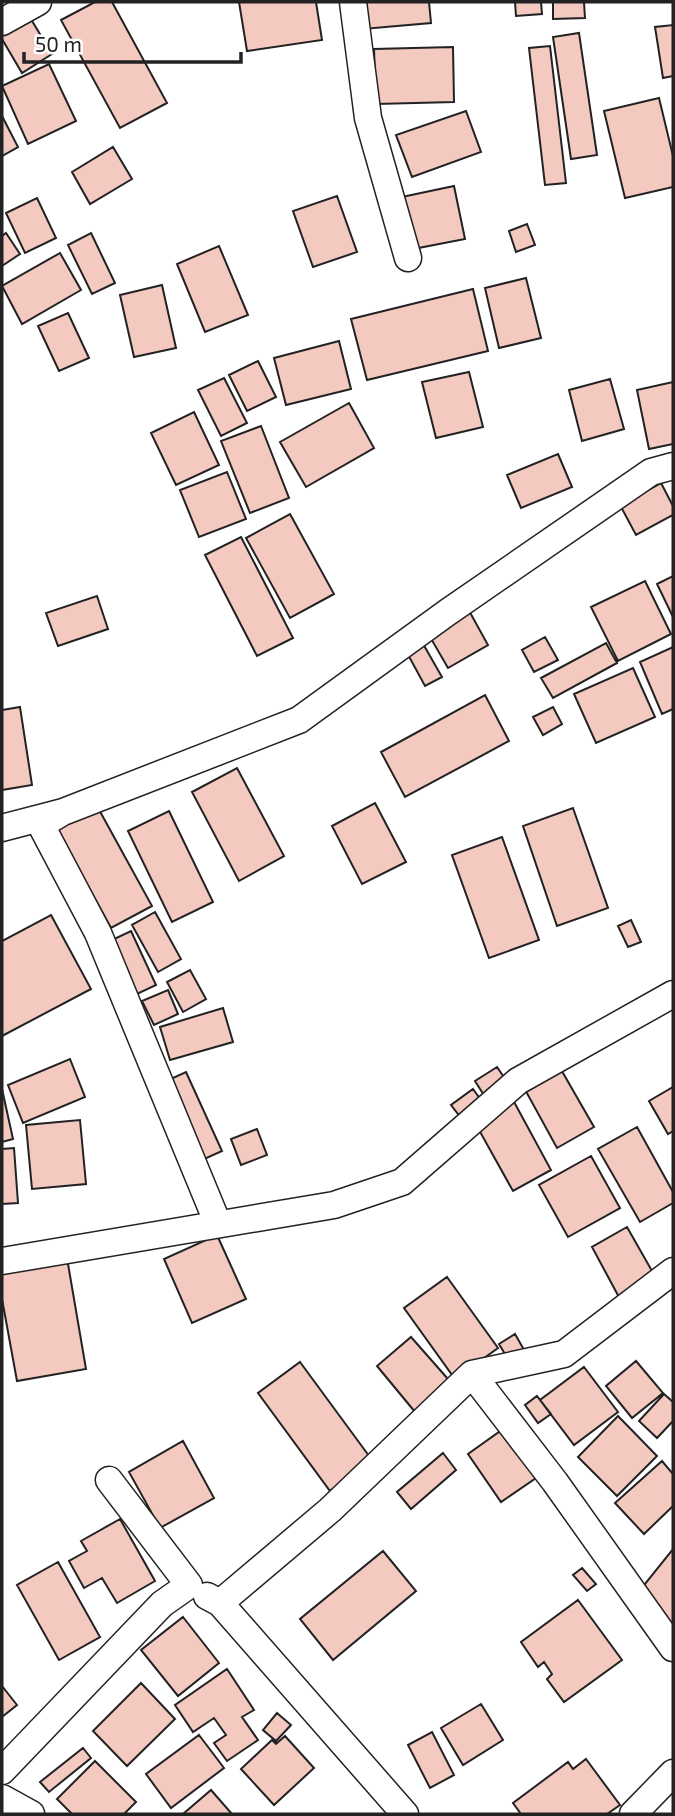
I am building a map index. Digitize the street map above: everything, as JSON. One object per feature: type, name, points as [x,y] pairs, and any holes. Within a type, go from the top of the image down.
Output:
[{"type":"street","points":[[2,22],[38,2]]},
{"type":"street","points":[[353,2],[368,118],[408,258]]},
{"type":"street","points":[[2,828],[63,812],[299,720],[448,612],[651,472],[673,466]]},
{"type":"street","points":[[63,812],[41,825],[97,933],[218,1224]]},
{"type":"street","points":[[2,1261],[334,1205],[402,1182],[518,1082],[673,995]]},
{"type":"street","points":[[220,1603],[330,1510],[472,1374],[564,1354],[673,1271]]},
{"type":"street","points":[[472,1374],[555,1482],[672,1646]]},
{"type":"street","points":[[110,1479],[189,1585],[220,1603],[404,1814]]},
{"type":"street","points":[[2,1771],[162,1604],[189,1585]]},
{"type":"street","points":[[633,1814],[673,1773]]},
{"type":"street","points":[[2,1798],[31,1814]]},
{"type":"building","points":[[95,2],[112,2],[167,103],[120,128],[61,20]]},
{"type":"building","points":[[239,2],[316,2],[322,40],[247,51]]},
{"type":"building","points":[[361,2],[429,2],[431,23],[363,29]]},
{"type":"building","points":[[515,2],[541,2],[542,14],[516,16]]},
{"type":"building","points":[[553,2],[584,2],[585,18],[553,19]]},
{"type":"building","points":[[26,11],[52,54],[22,73],[2,39],[2,26]]},
{"type":"building","points":[[673,25],[673,76],[663,78],[655,27]]},
{"type":"building","points":[[579,33],[597,155],[571,159],[553,37]]},
{"type":"building","points":[[550,46],[566,183],[545,185],[529,48]]},
{"type":"building","points":[[453,47],[454,102],[376,104],[374,49]]},
{"type":"building","points":[[49,64],[76,121],[28,144],[2,86]]},
{"type":"building","points":[[659,98],[673,156],[673,187],[625,198],[604,111]]},
{"type":"building","points":[[466,111],[481,152],[412,177],[396,135]]},
{"type":"building","points":[[2,116],[18,147],[2,156]]},
{"type":"building","points":[[113,147],[132,179],[90,204],[72,172]]},
{"type":"building","points":[[454,186],[465,239],[408,250],[397,198]]},
{"type":"building","points":[[337,196],[357,252],[313,267],[293,211]]},
{"type":"building","points":[[37,198],[56,238],[25,253],[6,213]]},
{"type":"building","points":[[527,224],[535,245],[516,252],[509,231]]},
{"type":"building","points":[[6,233],[20,254],[2,266],[2,236]]},
{"type":"building","points":[[91,233],[115,283],[92,294],[68,245]]},
{"type":"building","points":[[219,246],[248,315],[205,332],[177,264]]},
{"type":"building","points":[[60,253],[81,290],[22,324],[2,286]]},
{"type":"building","points":[[526,278],[541,338],[499,348],[485,288]]},
{"type":"building","points":[[162,285],[176,348],[134,357],[120,295]]},
{"type":"building","points":[[473,289],[488,351],[367,380],[351,319]]},
{"type":"building","points":[[68,313],[89,358],[59,371],[38,326]]},
{"type":"building","points":[[339,341],[351,389],[286,405],[274,358]]},
{"type":"building","points":[[258,361],[276,397],[247,411],[229,375]]},
{"type":"building","points":[[469,372],[483,427],[436,438],[422,382]]},
{"type":"building","points":[[224,378],[247,423],[221,436],[198,390]]},
{"type":"building","points":[[610,379],[624,429],[582,441],[569,390]]},
{"type":"building","points":[[673,382],[673,444],[649,449],[637,390]]},
{"type":"building","points":[[349,403],[374,448],[306,487],[280,442]]},
{"type":"building","points":[[194,412],[219,465],[176,485],[151,433]]},
{"type":"building","points":[[261,426],[289,498],[250,513],[221,441]]},
{"type":"building","points":[[558,454],[572,487],[521,508],[507,475]]},
{"type":"building","points":[[227,472],[246,519],[199,537],[180,490]]},
{"type":"building","points":[[661,483],[673,506],[673,515],[636,535],[620,505]]},
{"type":"building","points":[[290,514],[334,594],[290,618],[246,538]]},
{"type":"building","points":[[241,537],[293,638],[257,656],[205,555]]},
{"type":"building","points":[[673,576],[673,617],[657,584]]},
{"type":"building","points":[[645,581],[671,634],[618,661],[591,607]]},
{"type":"building","points":[[97,596],[108,629],[58,646],[46,613]]},
{"type":"building","points":[[467,607],[488,645],[448,668],[426,630]]},
{"type":"building","points":[[545,637],[558,660],[534,672],[522,650]]},
{"type":"building","points":[[422,642],[442,677],[425,686],[406,651]]},
{"type":"building","points":[[606,643],[617,663],[553,698],[541,678]]},
{"type":"building","points":[[673,647],[673,709],[662,714],[640,662]]},
{"type":"building","points":[[633,668],[655,717],[596,743],[574,694]]},
{"type":"building","points":[[485,695],[509,741],[405,797],[381,752]]},
{"type":"building","points":[[20,707],[32,785],[2,790],[2,710]]},
{"type":"building","points":[[553,707],[562,724],[543,735],[533,717]]},
{"type":"building","points":[[237,768],[284,856],[239,881],[192,792]]},
{"type":"building","points":[[375,803],[406,862],[362,884],[332,826]]},
{"type":"building","points":[[97,806],[152,906],[111,928],[56,828]]},
{"type":"building","points":[[573,808],[608,908],[557,926],[523,826]]},
{"type":"building","points":[[169,811],[213,902],[172,922],[128,831]]},
{"type":"building","points":[[502,837],[539,940],[489,958],[452,855]]},
{"type":"building","points":[[155,912],[181,959],[158,972],[132,925]]},
{"type":"building","points":[[51,915],[91,989],[2,1036],[2,941]]},
{"type":"building","points":[[631,920],[641,942],[628,947],[618,926]]},
{"type":"building","points":[[131,931],[156,985],[137,994],[112,940]]},
{"type":"building","points":[[190,970],[206,999],[183,1012],[167,982]]},
{"type":"building","points":[[168,990],[178,1014],[154,1025],[142,1001]]},
{"type":"building","points":[[223,1008],[233,1042],[170,1060],[160,1027]]},
{"type":"building","points":[[70,1059],[85,1097],[23,1123],[8,1085]]},
{"type":"building","points":[[559,1066],[594,1127],[557,1148],[523,1086]]},
{"type":"building","points":[[497,1067],[510,1086],[487,1100],[475,1081]]},
{"type":"building","points":[[186,1072],[222,1151],[200,1161],[164,1082]]},
{"type":"building","points":[[673,1087],[673,1131],[668,1134],[649,1101]]},
{"type":"building","points":[[2,1089],[13,1139],[2,1142]]},
{"type":"building","points":[[473,1089],[486,1107],[465,1123],[451,1105]]},
{"type":"building","points":[[513,1100],[551,1170],[513,1191],[474,1121]]},
{"type":"building","points":[[80,1120],[86,1184],[32,1189],[26,1125]]},
{"type":"building","points":[[637,1127],[673,1192],[673,1203],[640,1222],[598,1149]]},
{"type":"building","points":[[257,1129],[267,1155],[241,1165],[231,1139]]},
{"type":"building","points":[[14,1148],[18,1203],[2,1204],[2,1149]]},
{"type":"building","points":[[591,1156],[620,1208],[568,1237],[539,1185]]},
{"type":"building","points":[[627,1227],[656,1278],[620,1299],[592,1247]]},
{"type":"building","points":[[217,1235],[246,1299],[192,1323],[164,1259]]},
{"type":"building","points":[[67,1258],[86,1369],[17,1381],[2,1299],[2,1269]]},
{"type":"building","points":[[447,1277],[498,1348],[455,1379],[404,1308]]},
{"type":"building","points":[[515,1334],[527,1355],[511,1364],[499,1344]]},
{"type":"building","points":[[411,1337],[455,1387],[420,1418],[377,1366]]},
{"type":"building","points":[[636,1361],[663,1393],[632,1418],[606,1386]]},
{"type":"building","points":[[300,1362],[372,1460],[330,1491],[258,1393]]},
{"type":"building","points":[[584,1367],[618,1412],[574,1445],[540,1400]]},
{"type":"building","points":[[664,1394],[673,1402],[673,1421],[657,1438],[639,1421]]},
{"type":"building","points":[[537,1396],[551,1414],[538,1423],[525,1405]]},
{"type":"building","points":[[618,1416],[657,1456],[617,1496],[578,1457]]},
{"type":"building","points":[[506,1427],[539,1476],[501,1502],[468,1454]]},
{"type":"building","points":[[183,1441],[214,1498],[160,1528],[129,1472]]},
{"type":"building","points":[[443,1453],[456,1470],[411,1509],[397,1492]]},
{"type":"building","points":[[662,1461],[673,1474],[673,1506],[644,1534],[615,1503]]},
{"type":"building","points":[[120,1519],[155,1581],[117,1603],[102,1578],[84,1588],[69,1561],[87,1551],[81,1541]]},
{"type":"building","points":[[673,1549],[673,1625],[636,1595]]},
{"type":"building","points":[[383,1551],[416,1591],[333,1660],[300,1619]]},
{"type":"building","points":[[58,1562],[100,1637],[59,1660],[17,1585]]},
{"type":"building","points":[[582,1568],[596,1584],[587,1591],[573,1575]]},
{"type":"building","points":[[578,1600],[622,1660],[564,1702],[547,1679],[552,1674],[544,1662],[538,1667],[521,1642]]},
{"type":"building","points":[[183,1617],[219,1663],[178,1696],[141,1650]]},
{"type":"building","points":[[227,1669],[254,1710],[242,1717],[258,1740],[227,1761],[214,1743],[226,1735],[214,1718],[193,1732],[175,1705]]},
{"type":"building","points":[[141,1683],[175,1719],[127,1766],[93,1731]]},
{"type":"building","points":[[2,1686],[17,1705],[2,1717]]},
{"type":"building","points":[[481,1704],[503,1740],[463,1765],[441,1728]]},
{"type":"building","points":[[277,1713],[291,1725],[276,1741],[263,1730]]},
{"type":"building","points":[[432,1732],[454,1775],[430,1788],[408,1745]]},
{"type":"building","points":[[199,1735],[224,1768],[171,1808],[146,1774]]},
{"type":"building","points":[[285,1736],[314,1768],[274,1805],[241,1769],[272,1740],[276,1744]]},
{"type":"building","points":[[83,1748],[91,1758],[49,1792],[40,1782]]},
{"type":"building","points":[[586,1759],[620,1805],[607,1814],[521,1814],[513,1803],[568,1762],[573,1769]]},
{"type":"building","points":[[95,1761],[136,1802],[124,1814],[72,1814],[57,1799]]},
{"type":"building","points":[[211,1790],[232,1814],[183,1814]]}]
